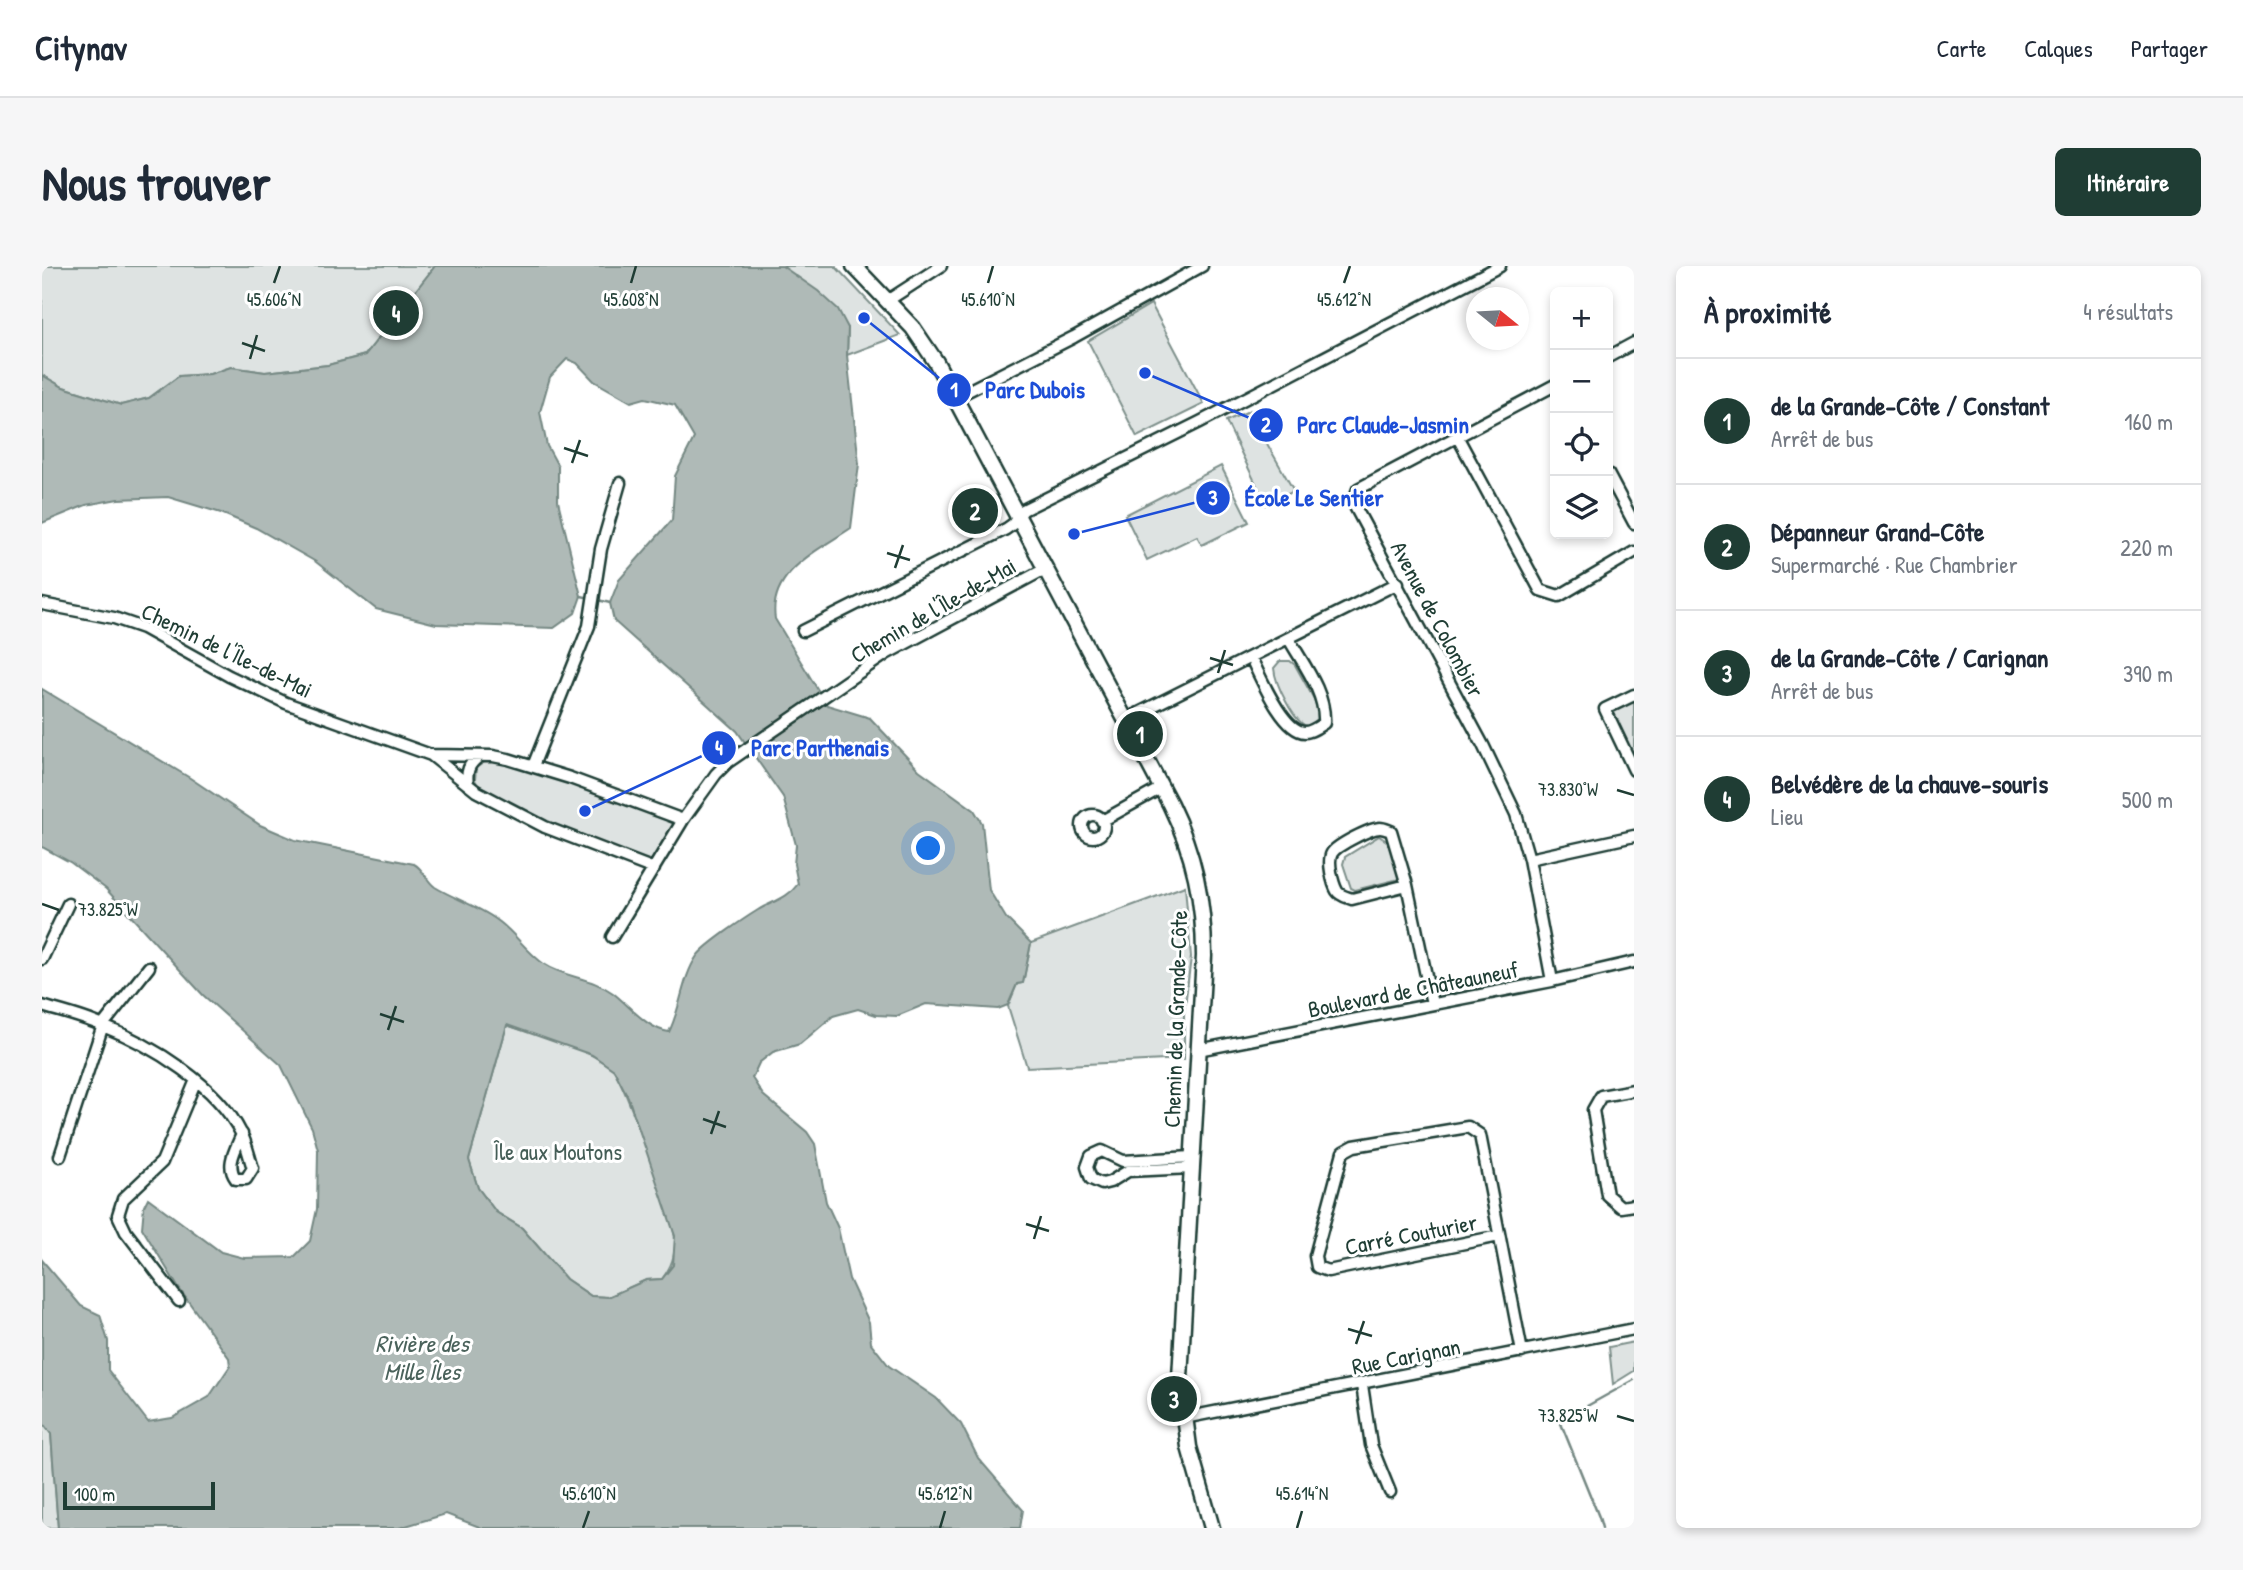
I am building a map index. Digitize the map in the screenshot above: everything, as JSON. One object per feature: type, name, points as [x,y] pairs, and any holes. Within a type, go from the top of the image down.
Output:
[{"type":"main road","name":"Chemin de la Grande-Côte","points":[[854,266],[925,344],[956,397],[1161,788],[1187,843],[1200,892],[1204,942],[1181,1355],[1184,1418],[1195,1473],[1212,1528]]},
{"type":"street","points":[[887,301],[941,266]]},
{"type":"street","points":[[956,397],[1074,337],[1202,266]]},
{"type":"street","points":[[803,631],[968,549],[1013,524],[1023,510],[1200,422],[1497,267]]},
{"type":"street","points":[[1613,354],[1634,343]]},
{"type":"street","name":"Avenue de Colombier","points":[[1550,388],[1358,489],[1353,503],[1483,745],[1516,814],[1530,859],[1552,982]]},
{"type":"street","points":[[1457,436],[1540,590],[1559,596],[1634,552]]},
{"type":"street","points":[[1609,476],[1634,523]]},
{"type":"street","points":[[533,766],[589,626],[601,549],[620,483]]},
{"type":"street","name":"Chemin de l'Île-de-Mai","points":[[612,937],[683,820],[716,774],[741,752],[886,654],[1045,569]]},
{"type":"street","points":[[1125,720],[1398,583]]},
{"type":"street","name":"Chemin de l'Île-de-Mai","points":[[42,604],[114,618],[143,628],[229,676],[286,703],[431,755],[508,759],[683,820]]},
{"type":"street","points":[[1251,658],[1269,695],[1287,722],[1297,731],[1308,733],[1324,723],[1325,711],[1321,698],[1289,639]]},
{"type":"street","points":[[1634,695],[1605,709],[1634,770]]},
{"type":"street","name":"Chemin de l'Île-de-Mai","points":[[431,755],[468,785],[545,827],[654,869]]},
{"type":"street","points":[[468,785],[470,764],[480,756]]},
{"type":"street","points":[[1102,821],[1161,788]]},
{"type":"street","points":[[1407,885],[1352,899],[1343,896],[1337,891],[1330,861],[1332,853],[1338,847],[1372,830],[1382,828],[1391,831],[1407,885],[1432,1004]]},
{"type":"street","points":[[1530,859],[1634,836]]},
{"type":"street","points":[[42,959],[68,904]]},
{"type":"street","name":"Boulevard de Châteauneuf","points":[[1198,1049],[1552,982],[1634,962]]},
{"type":"street","points":[[60,1156],[103,1026],[149,967]]},
{"type":"street","points":[[42,1006],[103,1026],[150,1050],[196,1080],[219,1102],[242,1134]]},
{"type":"street","points":[[179,1301],[126,1232],[118,1215],[123,1199],[162,1162],[196,1080]]},
{"type":"street","points":[[1634,1090],[1601,1096],[1593,1110],[1607,1195],[1621,1207],[1634,1205]]},
{"type":"street","name":"Carré Couturier","points":[[1499,1236],[1328,1271],[1317,1267],[1315,1256],[1343,1152],[1354,1146],[1468,1127],[1480,1135],[1522,1352]]},
{"type":"street","points":[[1102,1151],[1122,1161],[1192,1163],[1128,1171],[1102,1184],[1091,1179],[1087,1167],[1091,1157],[1102,1151]]},
{"type":"street","name":"Rue Carignan","points":[[1184,1418],[1362,1385],[1634,1329]]},
{"type":"street","points":[[1362,1385],[1371,1445],[1390,1492]]},
{"type":"green space","points":[[42,266],[435,266],[365,355],[328,365],[265,372],[231,367],[210,374],[179,376],[149,398],[121,405],[63,387],[42,375]]},
{"type":"green space","points":[[782,266],[835,266],[900,335],[847,355],[848,328]]},
{"type":"green space","points":[[1151,304],[1204,404],[1137,437],[1088,341]]},
{"type":"green space","points":[[1251,410],[1249,412],[1294,491],[1266,505],[1226,421]]},
{"type":"green space","points":[[1221,466],[1249,522],[1202,545],[1197,536],[1147,560],[1125,515]]},
{"type":"green space","points":[[1280,661],[1290,661],[1295,665],[1319,708],[1318,719],[1309,727],[1297,719],[1282,692],[1274,668]]},
{"type":"green space","points":[[1634,696],[1634,771],[1603,711]]},
{"type":"green space","points":[[486,761],[559,776],[676,824],[651,864],[544,821],[478,785],[475,780],[476,768]]},
{"type":"green space","points":[[1379,836],[1388,842],[1401,874],[1399,879],[1355,890],[1351,888],[1343,864],[1345,857]]},
{"type":"green space","points":[[1185,886],[1191,957],[1184,1014],[1184,1059],[1027,1067],[1008,1006],[1017,984],[1023,983],[1031,943]]},
{"type":"green space","name":"Île aux Moutons","points":[[507,1025],[588,1053],[612,1068],[618,1077],[673,1228],[674,1256],[662,1279],[646,1280],[608,1297],[591,1296],[566,1279],[522,1228],[496,1212],[478,1188],[469,1160]]},
{"type":"green space","points":[[1634,1342],[1634,1371],[1613,1384],[1609,1347]]},
{"type":"green space","points":[[42,1422],[51,1434],[58,1528],[42,1528]]},
{"type":"water","name":"Rivière des Mille Îles","points":[[435,266],[782,266],[838,309],[848,328],[847,355],[859,464],[851,528],[811,554],[788,575],[779,588],[775,602],[775,619],[827,705],[870,718],[919,770],[974,810],[982,823],[989,890],[1006,918],[1031,943],[1023,983],[1017,984],[1008,1005],[998,1009],[926,1004],[897,1016],[876,1015],[858,1009],[833,1016],[800,1044],[773,1052],[759,1063],[752,1078],[763,1095],[807,1132],[815,1144],[826,1202],[838,1228],[849,1279],[869,1322],[871,1343],[889,1366],[936,1398],[961,1424],[978,1458],[1023,1510],[1020,1528],[482,1528],[446,1514],[399,1528],[58,1528],[51,1434],[42,1422],[42,1260],[81,1306],[100,1315],[108,1341],[108,1370],[148,1422],[172,1418],[209,1397],[230,1366],[229,1358],[178,1287],[142,1228],[144,1206],[148,1198],[221,1252],[244,1258],[294,1257],[310,1241],[317,1209],[318,1150],[312,1128],[281,1065],[203,995],[106,889],[70,862],[42,847],[42,689],[190,778],[260,825],[295,840],[414,864],[435,887],[501,923],[544,964],[605,988],[646,1022],[661,1030],[669,1032],[688,974],[697,956],[726,932],[784,896],[798,884],[794,864],[796,845],[783,797],[737,731],[614,621],[610,603],[619,580],[672,520],[675,476],[694,438],[675,405],[645,398],[631,402],[594,381],[577,363],[567,359],[550,377],[540,412],[547,446],[558,466],[558,501],[581,596],[575,613],[554,628],[436,624],[376,609],[316,562],[256,528],[221,513],[168,497],[118,499],[86,505],[42,523],[42,375],[63,387],[121,405],[149,398],[179,376],[210,374],[231,367],[265,372],[328,365],[365,355]],"holes":[[[507,1025],[592,1055],[614,1070],[628,1097],[675,1236],[673,1265],[662,1279],[646,1280],[608,1297],[591,1296],[566,1279],[522,1228],[496,1212],[478,1188],[469,1160]]]},
{"type":"waterway","points":[[581,596],[591,598]]},
{"type":"waterway","points":[[598,600],[610,603]]},
{"type":"waterway","points":[[1602,1528],[1560,1421],[1634,1380]]},
{"type":"place","name":"Belvédère de la chauve-souris","points":[[396,313]]},
{"type":"place","name":"Parc Dubois","points":[[864,318]]},
{"type":"place","name":"Parc Claude-Jasmin","points":[[1145,373]]},
{"type":"place","name":"Dépanneur Grand-Côte","points":[[975,511]]},
{"type":"place","name":"École Le Sentier","points":[[1074,534]]},
{"type":"place","name":"de la Grande-Côte / Constant","points":[[1140,734]]},
{"type":"place","name":"Parc Parthenais","points":[[585,811]]},
{"type":"place","name":"de la Grande-Côte / Carignan","points":[[1174,1399]]}]
